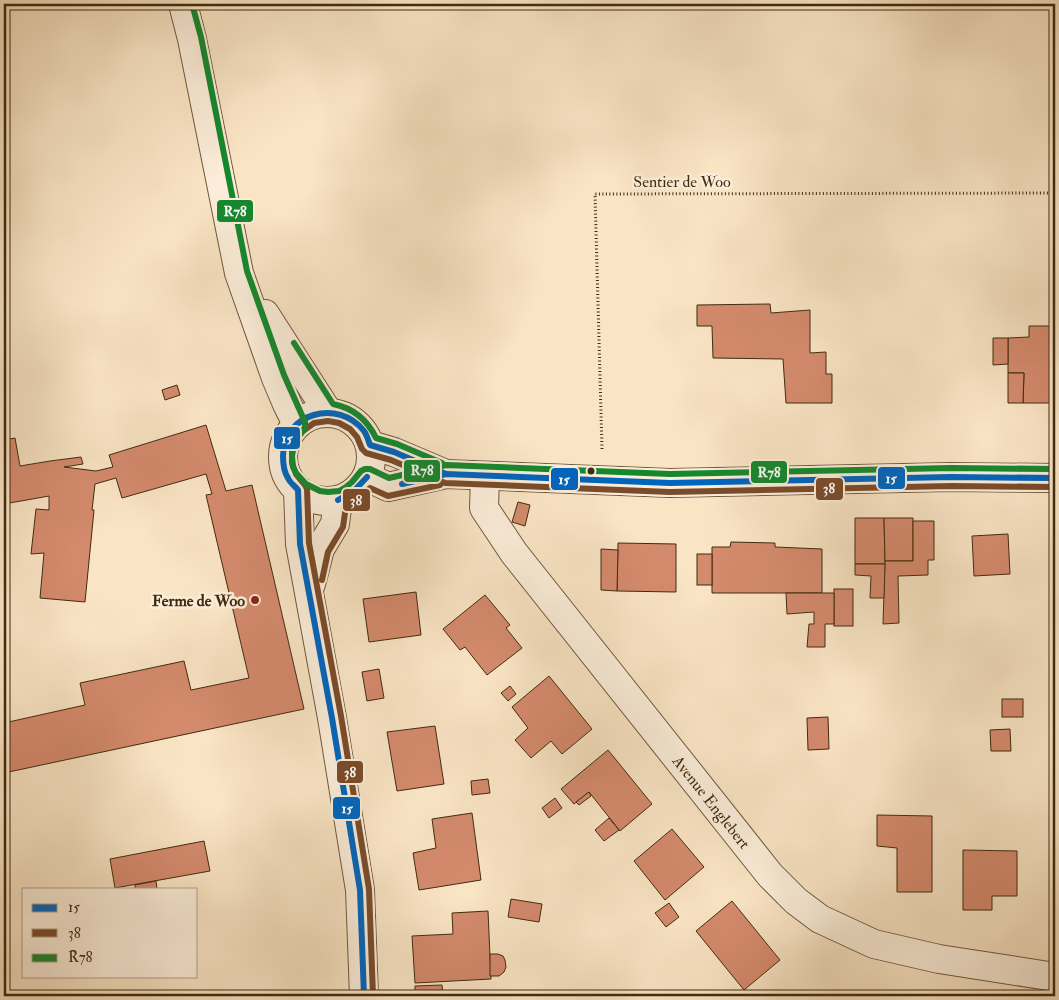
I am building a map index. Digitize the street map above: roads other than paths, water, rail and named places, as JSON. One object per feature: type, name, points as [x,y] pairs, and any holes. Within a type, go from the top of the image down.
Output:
[{"type":"street","points":[[183,4],[194,48],[239,273],[276,378],[297,424]]},
{"type":"street","points":[[239,273],[328,412]]},
{"type":"street","points":[[328,412],[342,415],[355,422],[365,432],[370,445],[372,462],[367,477],[355,492],[338,500],[316,500],[298,490],[288,479],[283,465],[283,450],[288,436],[297,424],[311,415],[328,412]]},
{"type":"street","points":[[370,445],[394,452],[446,474]]},
{"type":"street","points":[[367,477],[388,487],[446,474],[670,483],[951,477],[1055,478]]},
{"type":"street","name":"Avenue Englebert","points":[[485,476],[484,508],[514,554],[770,875],[796,901],[820,919],[874,944],[939,959],[1055,977]]},
{"type":"street","points":[[298,490],[300,544],[332,718],[360,890],[364,996]]},
{"type":"street","points":[[309,593],[320,549],[335,524],[338,500]]},
{"type":"place","name":"Ferme de Woo","points":[[255,600]]}]
